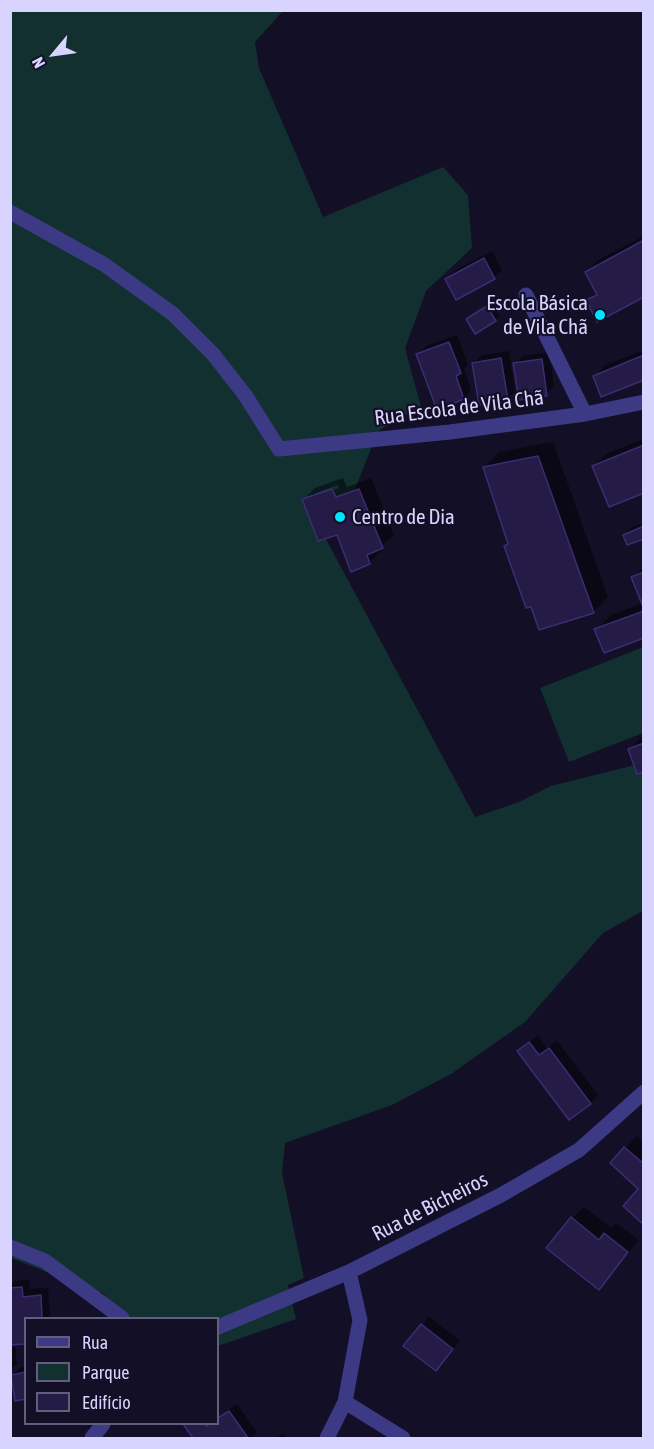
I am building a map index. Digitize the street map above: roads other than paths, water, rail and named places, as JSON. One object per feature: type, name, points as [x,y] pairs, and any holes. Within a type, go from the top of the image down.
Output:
[{"type":"street","name":"Rua Escola de Vila Chã","points":[[10,212],[105,265],[173,314],[213,354],[246,395],[279,449],[450,432],[585,414],[644,402]]},
{"type":"street","points":[[526,295],[585,414]]},
{"type":"street","name":"Rua de Bicheiros","points":[[219,1327],[349,1272],[501,1195],[579,1149],[644,1092]]},
{"type":"street","points":[[10,1247],[45,1260],[121,1317]]},
{"type":"street","points":[[327,1438],[345,1402],[360,1320],[349,1272]]},
{"type":"street","points":[[345,1402],[403,1438]]},
{"type":"street","points":[[92,1438],[102,1425]]},
{"type":"place","name":"Escola Básica de Vila Chã","points":[[600,315]]},
{"type":"place","name":"Centro de Dia","points":[[340,517]]}]
